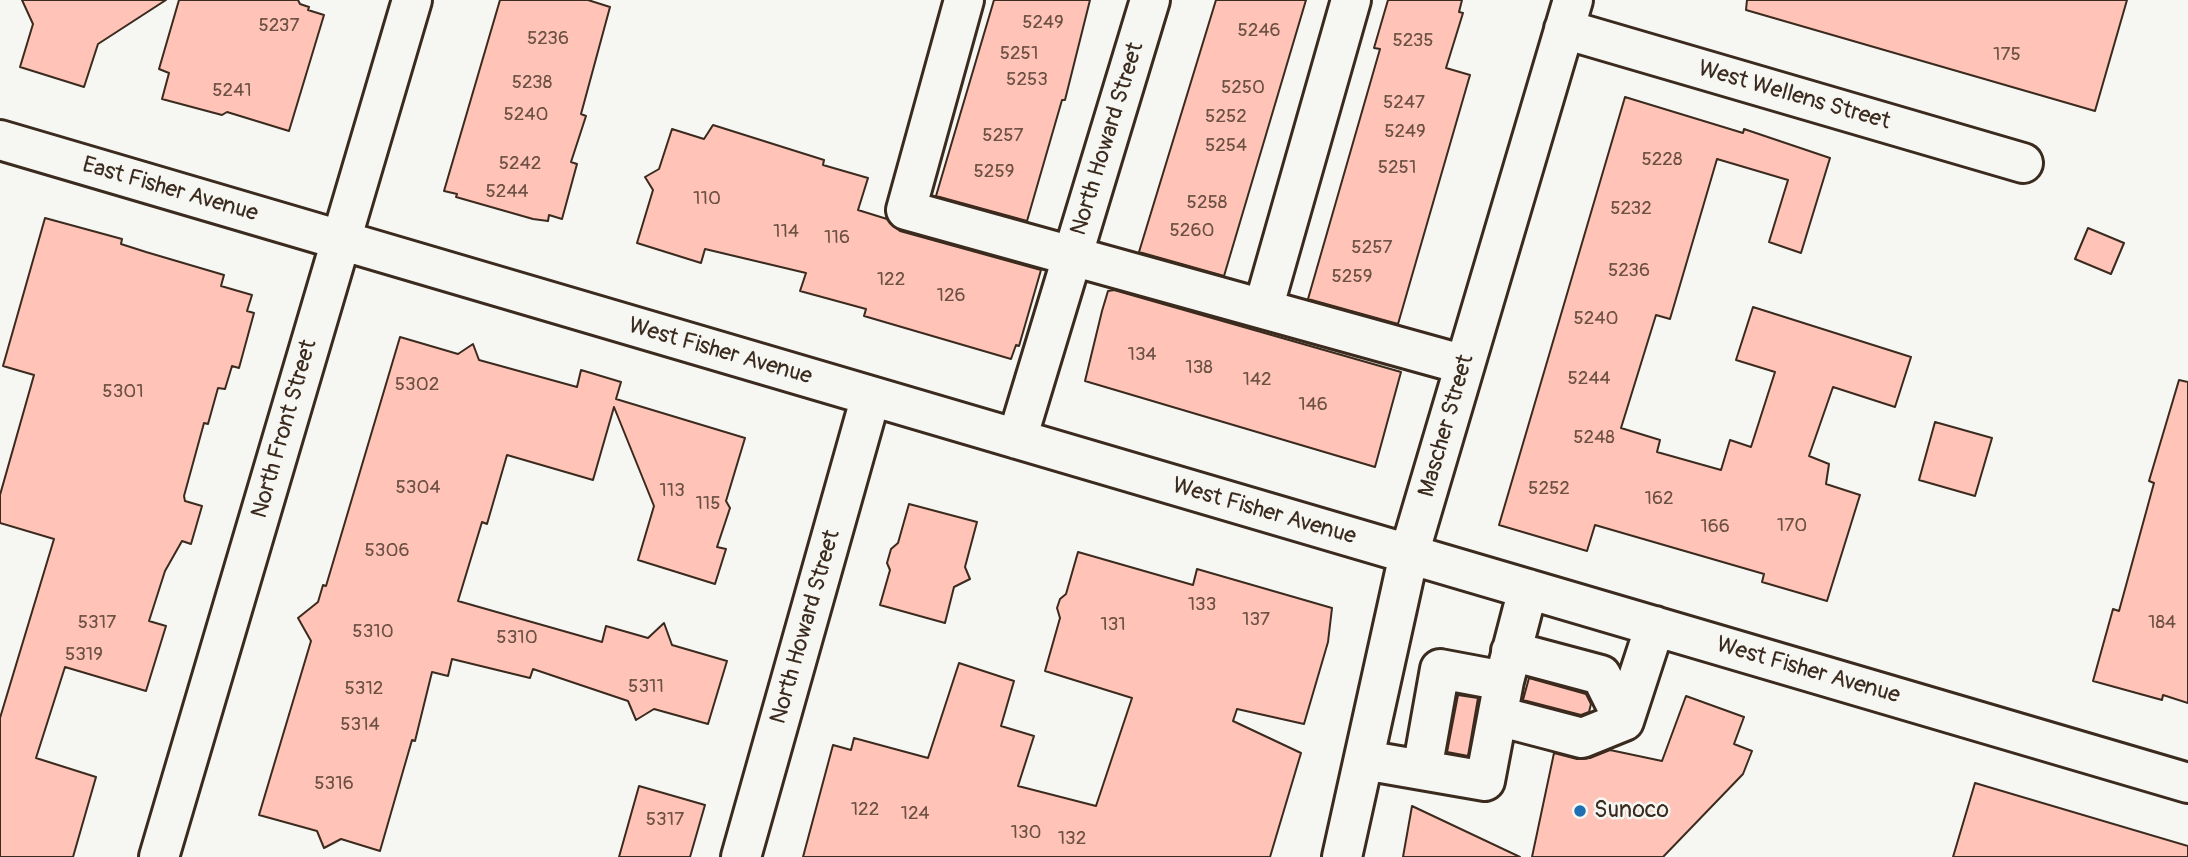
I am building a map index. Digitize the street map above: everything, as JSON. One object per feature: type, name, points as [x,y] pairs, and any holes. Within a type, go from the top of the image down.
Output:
[{"type":"street","name":"North Front Street","points":[[159,857],[412,0]]},
{"type":"street","points":[[964,0],[906,210],[1465,365]]},
{"type":"street","name":"North Howard Street","points":[[1017,439],[1150,0]]},
{"type":"street","points":[[1263,309],[1351,0]]},
{"type":"street","name":"West Wellens Street","points":[[1568,15],[2023,163]]},
{"type":"street","name":"Mascher Street","points":[[1342,857],[1409,554],[1568,15]]},
{"type":"street","name":"East Fisher Avenue","points":[[0,140],[341,241]]},
{"type":"street","name":"West Fisher Avenue","points":[[341,241],[2188,783]]},
{"type":"street","name":"North Howard Street","points":[[741,857],[871,396]]},
{"type":"street","points":[[1364,760],[1485,781],[1528,589]]},
{"type":"street","points":[[1505,683],[1582,738],[1623,721],[1655,626]]},
{"type":"street","points":[[1387,657],[1505,683],[1601,675],[1623,721]]},
{"type":"street","points":[[1422,770],[1440,669]]},
{"type":"building","points":[[22,0],[166,0],[98,44],[84,87],[20,67],[33,24]]},
{"type":"building","points":[[179,0],[298,0],[300,4],[309,7],[308,10],[324,15],[289,131],[227,112],[222,115],[162,99],[169,73],[159,69]]},
{"type":"building","points":[[500,0],[588,0],[610,7],[581,114],[586,116],[571,162],[577,164],[562,219],[549,215],[548,221],[533,219],[456,197],[457,194],[444,191]]},
{"type":"building","points":[[994,0],[1090,0],[1065,100],[1062,100],[1027,221],[936,196]]},
{"type":"building","points":[[1216,0],[1306,0],[1224,276],[1139,252]]},
{"type":"building","points":[[1388,0],[1462,0],[1459,12],[1463,13],[1446,68],[1470,75],[1398,324],[1308,299],[1380,49],[1374,48]]},
{"type":"building","points":[[1747,0],[2127,0],[2095,111],[1746,10]]},
{"type":"building","points":[[1625,97],[1743,133],[1744,129],[1830,158],[1801,253],[1769,242],[1788,180],[1717,159],[1670,319],[1656,315],[1621,428],[1660,440],[1657,452],[1721,470],[1730,440],[1751,447],[1775,372],[1736,360],[1753,307],[1911,357],[1895,407],[1833,387],[1809,456],[1829,464],[1826,484],[1860,495],[1827,601],[1762,582],[1764,574],[1595,525],[1587,551],[1499,525]]},
{"type":"building","points":[[713,125],[824,160],[823,165],[868,178],[858,210],[887,219],[900,231],[1041,270],[1019,346],[1016,345],[1011,359],[864,316],[866,309],[800,291],[806,273],[705,249],[701,263],[637,243],[653,190],[645,177],[659,169],[672,129],[704,139]]},
{"type":"building","points":[[45,218],[122,239],[121,244],[224,275],[221,286],[252,295],[247,311],[254,313],[239,368],[232,366],[225,389],[218,388],[208,424],[204,423],[184,496],[185,501],[202,506],[191,544],[182,541],[165,571],[149,621],[166,626],[146,691],[65,667],[36,758],[96,777],[73,857],[0,857],[0,718],[54,539],[0,523],[0,495],[34,375],[3,366]]},
{"type":"building","points":[[2088,228],[2124,243],[2111,274],[2075,259]]},
{"type":"building","points":[[1114,290],[1401,372],[1375,467],[1085,381],[1108,291]]},
{"type":"building","points":[[400,337],[458,354],[473,344],[479,360],[577,387],[581,370],[621,382],[616,399],[745,438],[726,501],[730,508],[717,547],[726,549],[715,584],[638,560],[654,506],[614,407],[593,480],[507,455],[487,524],[482,522],[458,601],[602,642],[606,626],[648,638],[664,623],[672,645],[727,661],[708,724],[654,709],[636,720],[628,701],[533,669],[530,678],[452,659],[448,676],[432,672],[415,741],[412,740],[380,851],[341,839],[324,848],[317,831],[259,815],[311,641],[298,618],[318,602],[323,585],[326,586]]},
{"type":"building","points":[[2179,380],[2188,382],[2188,703],[2163,695],[2162,700],[2093,681],[2113,609],[2119,611],[2154,483],[2149,481]]},
{"type":"building","points":[[1935,422],[1992,438],[1975,496],[1919,480]]},
{"type":"building","points":[[909,504],[977,522],[965,567],[970,579],[954,587],[945,623],[880,605],[890,570],[887,563],[891,549],[898,543]]},
{"type":"building","points":[[1078,552],[1193,585],[1197,569],[1332,608],[1328,642],[1304,724],[1237,709],[1233,721],[1301,753],[1270,857],[803,857],[833,745],[851,750],[854,738],[928,758],[959,663],[1014,681],[1001,726],[1034,736],[1018,786],[1096,806],[1132,698],[1045,671],[1060,618],[1057,608],[1060,599],[1066,594]]},
{"type":"building","points":[[1529,678],[1586,694],[1591,704],[1589,712],[1581,715],[1523,700]]},
{"type":"building","points":[[1458,695],[1478,698],[1468,756],[1447,752]]},
{"type":"building","points":[[1686,696],[1744,717],[1734,744],[1752,751],[1743,774],[1663,857],[1532,857],[1554,753],[1577,759],[1590,758],[1610,750],[1662,761]]},
{"type":"building","points":[[1975,783],[2188,846],[2188,857],[1953,857]]},
{"type":"building","points":[[639,786],[705,805],[690,857],[619,857]]},
{"type":"building","points":[[1412,806],[1520,857],[1403,857]]},
{"type":"place","name":"Sunoco","points":[[1580,811]]}]
